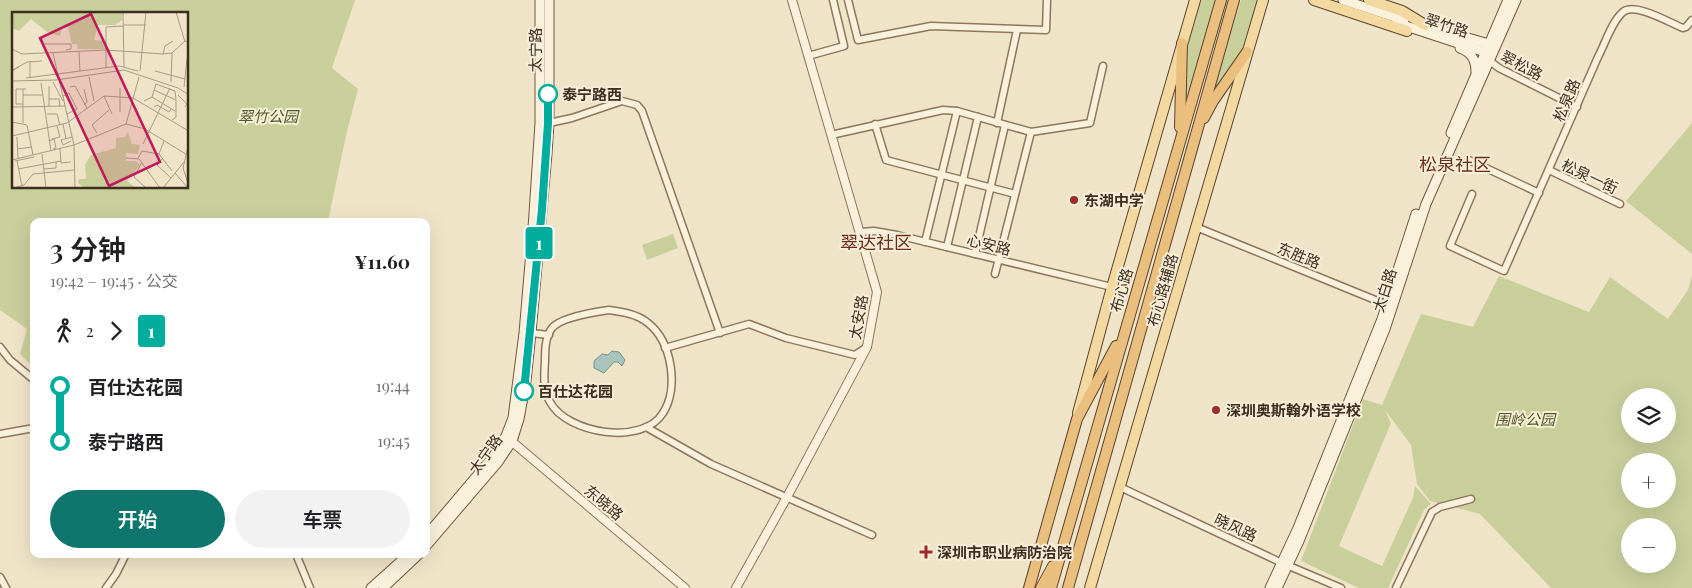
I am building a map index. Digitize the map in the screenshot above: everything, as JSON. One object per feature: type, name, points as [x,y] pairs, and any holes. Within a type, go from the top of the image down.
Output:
[{"type":"highway","name":"布心路","points":[[1051,588],[1221,0]]},
{"type":"highway","name":"布心路","points":[[1068,588],[1234,0]]},
{"type":"highway","points":[[1179,143],[1182,43]]},
{"type":"highway","points":[[1194,139],[1213,100],[1247,52]]},
{"type":"highway","name":"布心路辅路","points":[[1029,588],[1077,419],[1126,327]]},
{"type":"highway","points":[[1041,588],[1064,542]]},
{"type":"main road","name":"太宁路","points":[[430,531],[509,439],[519,380],[531,266],[540,123],[540,0]]},
{"type":"main road","name":"太宁路","points":[[430,541],[498,462],[519,419],[526,381],[531,333],[548,123],[549,0]]},
{"type":"main road","name":"布心路辅路","points":[[1077,419],[1112,287],[1195,0]]},
{"type":"main road","points":[[1314,0],[1407,31]]},
{"type":"main road","points":[[1328,0],[1397,20]]},
{"type":"main road","points":[[1343,0],[1397,20]]},
{"type":"main road","points":[[1369,0],[1399,10],[1425,25]]},
{"type":"main road","name":"太白路","points":[[1277,588],[1285,564],[1390,306],[1426,204],[1508,0]]},
{"type":"main road","name":"太白路","points":[[1390,306],[1418,209],[1475,77],[1516,0]]},
{"type":"main road","name":"布心路辅路","points":[[1090,588],[1263,2]]},
{"type":"main road","name":"翠竹路","points":[[1397,20],[1407,31],[1470,52],[1476,66],[1475,77]]},
{"type":"main road","name":"翠竹路","points":[[1397,20],[1425,25],[1488,53]]},
{"type":"main road","name":"翠竹路","points":[[1397,20],[1488,53]]},
{"type":"main road","points":[[371,588],[405,558]]},
{"type":"main road","points":[[383,588],[415,558]]},
{"type":"main road","name":"太白路","points":[[1270,588],[1285,564]]},
{"type":"street","name":"太安路","points":[[736,588],[867,347],[877,292],[792,0]]},
{"type":"street","points":[[808,56],[844,46],[833,0]]},
{"type":"street","points":[[848,0],[858,40],[931,26],[1046,30],[1047,0]]},
{"type":"street","name":"松泉路","points":[[1472,194],[1450,246],[1504,271],[1613,25],[1624,11],[1632,9],[1645,11],[1683,28],[1692,20]]},
{"type":"street","points":[[997,123],[1017,30]]},
{"type":"street","name":"翠松路","points":[[1488,53],[1499,68],[1577,107]]},
{"type":"street","points":[[831,134],[936,110],[957,111],[1031,132],[1090,123],[1103,66]]},
{"type":"street","points":[[548,123],[572,118],[622,101],[636,104],[642,111],[720,333]]},
{"type":"street","points":[[926,242],[957,111]]},
{"type":"street","points":[[947,247],[978,117]]},
{"type":"street","points":[[875,124],[886,160],[1015,194]]},
{"type":"street","points":[[975,254],[1005,125]]},
{"type":"street","points":[[995,274],[1031,132]]},
{"type":"street","points":[[1469,160],[1539,193]]},
{"type":"street","name":"松泉一街","points":[[1549,170],[1620,204]]},
{"type":"street","name":"东胜路","points":[[1196,227],[1390,306]]},
{"type":"street","name":"心安路","points":[[860,232],[880,231],[1112,287]]},
{"type":"street","points":[[609,310],[622,312],[642,319],[654,329],[664,348],[672,375],[669,398],[662,416],[653,424],[623,432],[602,432],[588,429],[572,422],[558,413],[550,402],[544,374],[545,350],[552,328],[558,323],[594,312],[609,310]]},
{"type":"street","points":[[664,348],[749,324],[786,338],[855,356],[867,347]]},
{"type":"street","points":[[531,333],[549,335]]},
{"type":"street","points":[[0,347],[10,360],[30,377]]},
{"type":"street","points":[[646,427],[712,464],[872,536]]},
{"type":"street","points":[[0,434],[30,429]]},
{"type":"street","name":"东晓路","points":[[509,439],[685,588]]},
{"type":"street","name":"晓风路","points":[[1120,487],[1341,588]]},
{"type":"street","points":[[1396,588],[1432,512],[1440,507],[1471,499]]},
{"type":"street","points":[[106,588],[124,558]]},
{"type":"street","points":[[298,558],[310,588]]},
{"type":"street","points":[[0,577],[6,588]]},
{"type":"green space","name":"翠竹公园","points":[[0,0],[355,0],[332,68],[358,89],[329,218],[30,218],[30,364],[20,354],[27,329],[0,310]]},
{"type":"green space","points":[[1198,0],[1217,0],[1183,109],[1185,41]]},
{"type":"green space","points":[[1241,0],[1258,0],[1245,44],[1213,93]]},
{"type":"green space","points":[[1692,123],[1692,254],[1626,201]]},
{"type":"green space","points":[[673,234],[678,248],[647,260],[642,245]]},
{"type":"green space","name":"围岭公园","points":[[1692,275],[1692,588],[1551,588],[1480,514],[1430,501],[1417,484],[1411,445],[1385,410],[1391,423],[1339,546],[1382,566],[1413,498],[1415,486],[1431,504],[1424,510],[1388,588],[1359,588],[1301,561],[1363,399],[1382,405],[1421,314],[1473,327],[1499,276],[1589,312],[1610,277],[1668,319],[1688,290]]},
{"type":"water","points":[[612,351],[619,352],[625,360],[622,366],[618,362],[614,362],[604,373],[594,368],[594,361],[602,354],[608,355]]},
{"type":"bus line","name":"1","points":[[524,391],[538,265],[547,154],[548,94]]},
{"type":"place","name":"泰宁路西","points":[[548,94]]},
{"type":"place","name":"东湖中学","points":[[1074,200]]},
{"type":"place","name":"百仕达花园","points":[[524,391]]},
{"type":"place","name":"深圳奥斯翰外语学校","points":[[1216,410]]},
{"type":"place","name":"深圳市职业病防治院","points":[[926,552]]},
{"type":"district","name":"松泉社区","points":[[1455,164]]},
{"type":"district","name":"翠达社区","points":[[876,242]]}]
